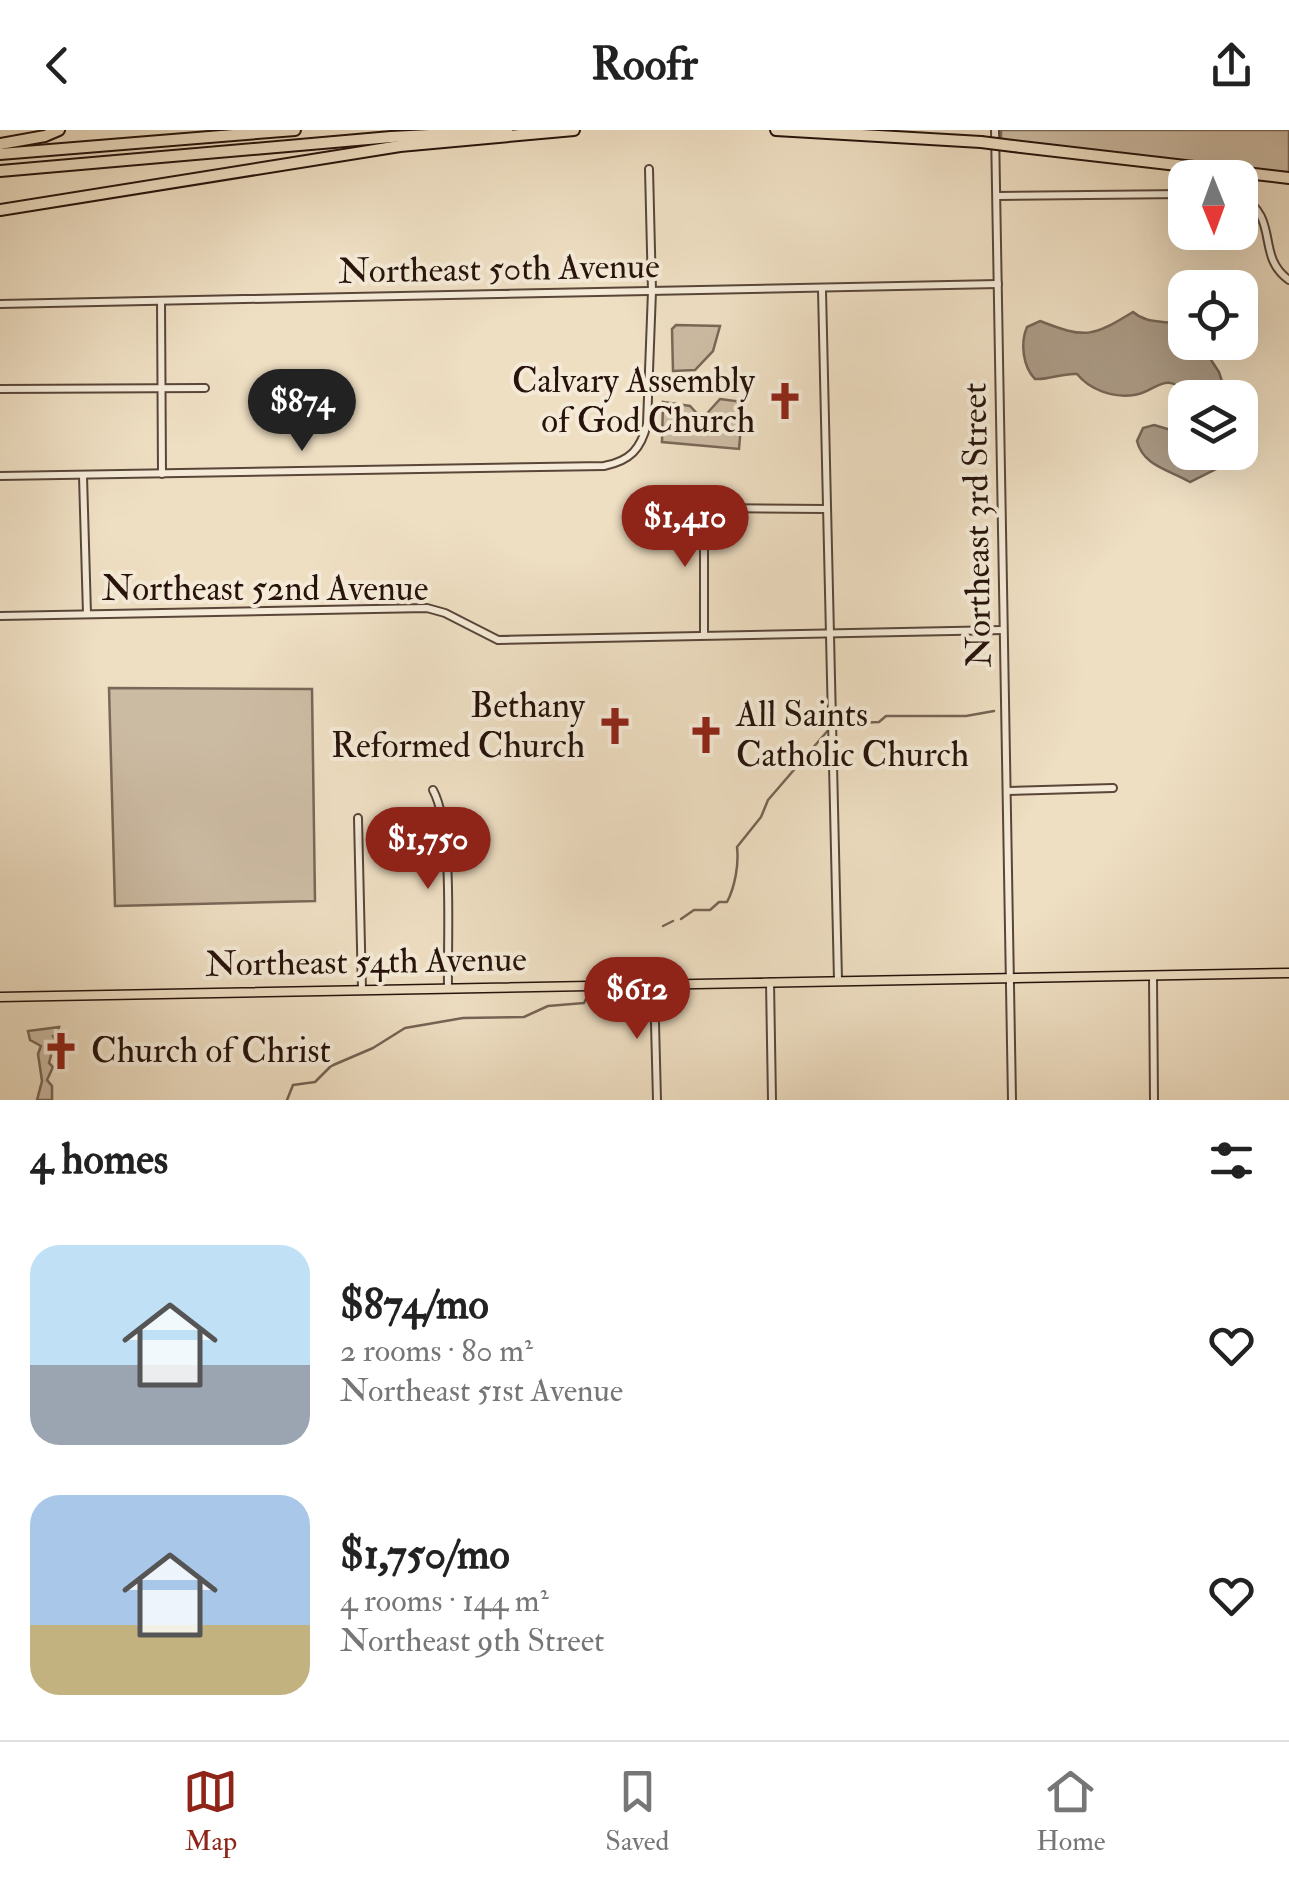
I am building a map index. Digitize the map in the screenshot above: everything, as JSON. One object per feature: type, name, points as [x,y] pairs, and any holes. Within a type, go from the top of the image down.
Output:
[{"type":"highway","points":[[0,144],[59,130]]},
{"type":"highway","points":[[0,154],[295,130]]},
{"type":"highway","points":[[0,171],[392,137],[574,130]]},
{"type":"highway","points":[[0,210],[352,153],[574,130]]},
{"type":"highway","points":[[776,130],[981,142],[1289,178]]},
{"type":"main road","name":"Northeast 54th Avenue","points":[[0,997],[1289,974]]},
{"type":"street","name":"Northeast 3rd Street","points":[[995,130],[1012,1100]]},
{"type":"street","points":[[0,476],[604,466],[628,459],[645,435],[652,291],[649,169]]},
{"type":"street","points":[[997,196],[1168,194]]},
{"type":"street","points":[[1258,210],[1273,264],[1289,280]]},
{"type":"street","name":"Northeast 50th Avenue","points":[[0,304],[998,284]]},
{"type":"street","points":[[822,290],[838,980]]},
{"type":"street","points":[[162,301],[162,474]]},
{"type":"street","points":[[0,389],[205,388]]},
{"type":"street","points":[[83,476],[86,614]]},
{"type":"street","points":[[704,636],[704,511],[826,510]]},
{"type":"street","name":"Northeast 52nd Avenue","points":[[0,616],[427,608],[498,640],[1003,630]]},
{"type":"street","points":[[1007,791],[1114,788]]},
{"type":"street","points":[[433,790],[442,806],[445,837],[448,988]]},
{"type":"street","points":[[358,818],[362,990]]},
{"type":"street","points":[[1152,976],[1154,1100]]},
{"type":"street","points":[[770,982],[772,1100]]},
{"type":"street","points":[[654,984],[657,1100]]},
{"type":"shaded area","points":[[1001,130],[1289,130],[1289,173],[1258,171],[1258,160],[1168,163],[1001,141]]},
{"type":"shaded area","points":[[1133,312],[1146,319],[1168,322],[1168,360],[1211,360],[1222,380],[1168,380],[1142,393],[1118,395],[1102,392],[1077,374],[1035,379],[1031,374],[1024,354],[1027,327],[1040,321],[1088,333]]},
{"type":"shaded area","points":[[676,325],[720,326],[713,351],[695,370],[673,371],[672,329]]},
{"type":"shaded area","points":[[720,399],[743,402],[739,449],[662,442],[663,402],[690,406],[702,419]]},
{"type":"shaded area","points":[[1154,425],[1168,429],[1168,470],[1214,470],[1190,482],[1151,462],[1137,441],[1143,428]]},
{"type":"shaded area","points":[[109,688],[312,689],[315,901],[115,906]]},
{"type":"shaded area","points":[[59,1027],[53,1036],[49,1063],[53,1067],[47,1080],[52,1086],[52,1100],[37,1100],[42,1081],[38,1054],[41,1046],[30,1040],[28,1031]]},
{"type":"waterway","points":[[839,724],[879,722],[886,716],[966,716],[994,711]]},
{"type":"waterway","points":[[681,919],[694,910],[710,910],[719,902],[727,902],[736,875],[737,847],[761,817],[768,800],[830,728]]},
{"type":"waterway","points":[[663,926],[673,921]]},
{"type":"waterway","points":[[287,1100],[293,1085],[315,1082],[331,1066],[373,1048],[405,1028],[463,1018],[524,1017],[548,1006],[584,1003],[587,997]]},
{"type":"place","name":"Calvary Assembly of God Church","points":[[785,401]]},
{"type":"place","name":"Bethany Reformed Church","points":[[615,726]]},
{"type":"place","name":"All Saints Catholic Church","points":[[706,735]]},
{"type":"place","name":"Church of Christ","points":[[61,1051]]}]
